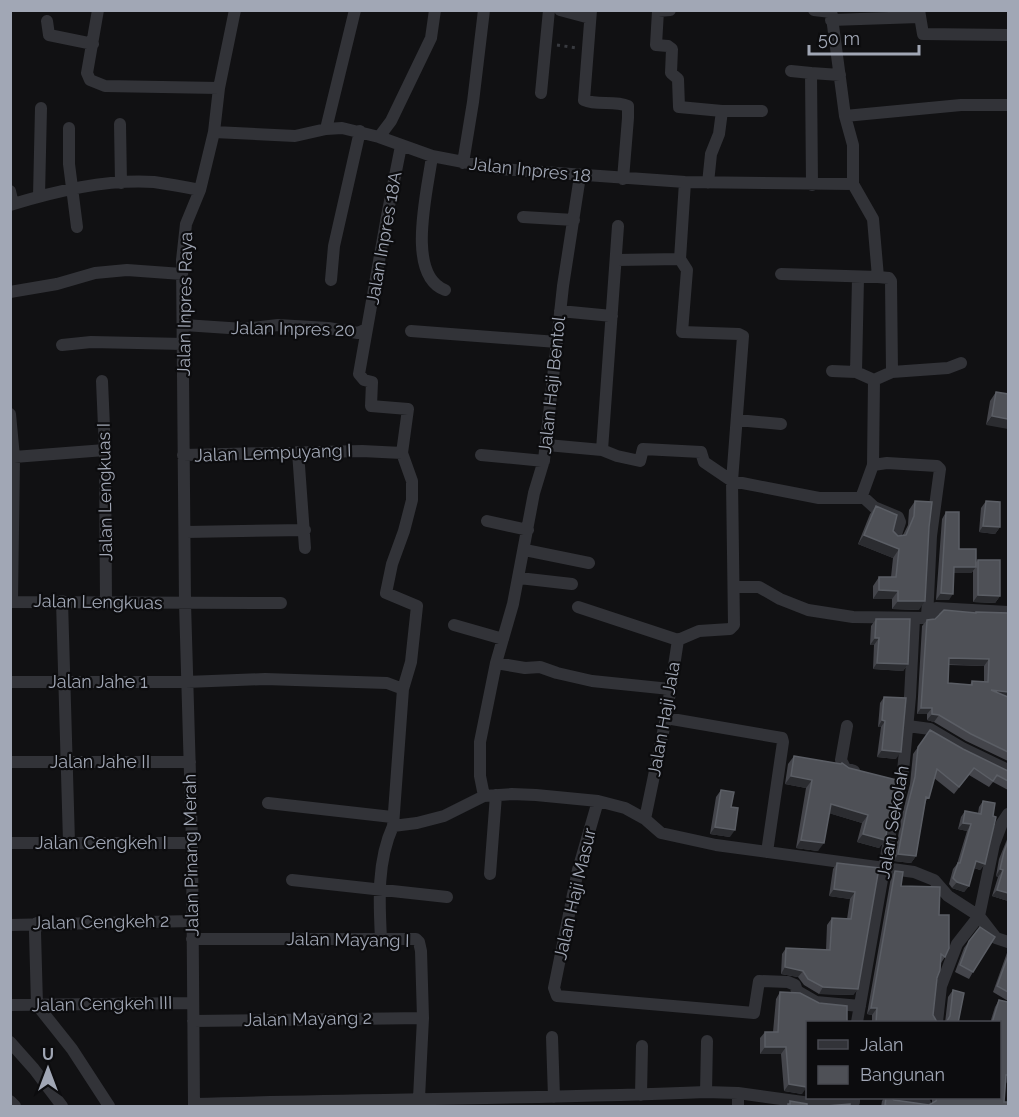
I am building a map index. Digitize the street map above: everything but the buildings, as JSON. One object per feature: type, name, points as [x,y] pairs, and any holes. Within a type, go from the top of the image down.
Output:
[{"type":"street","points":[[98,10],[87,73],[90,80],[105,86],[219,88]]},
{"type":"street","name":"Jalan Inpres Raya","points":[[185,603],[182,274],[186,224],[200,190],[214,132],[219,88],[235,10]]},
{"type":"street","points":[[326,129],[355,10]]},
{"type":"street","points":[[379,137],[391,121],[431,38],[435,10]]},
{"type":"street","points":[[463,163],[484,10]]},
{"type":"street","points":[[541,93],[549,10]]},
{"type":"street","points":[[560,10],[590,14],[584,100],[628,106],[623,178]]},
{"type":"street","points":[[670,10],[658,11],[656,45],[669,46],[672,49],[671,73],[678,79],[680,107],[722,111],[762,111]]},
{"type":"street","points":[[814,10],[831,14],[919,14],[924,34],[1008,35]]},
{"type":"street","points":[[831,14],[845,116],[853,145],[853,184],[873,219],[878,277]]},
{"type":"street","points":[[47,21],[49,35],[93,44]]},
{"type":"street","points":[[791,71],[840,75]]},
{"type":"street","points":[[811,73],[812,185]]},
{"type":"street","points":[[845,116],[962,105],[1008,105]]},
{"type":"street","points":[[39,196],[41,108]]},
{"type":"street","points":[[708,183],[711,154],[719,134],[722,111]]},
{"type":"street","points":[[120,124],[121,183]]},
{"type":"street","points":[[69,128],[69,164],[74,189],[77,227]]},
{"type":"street","name":"Jalan Inpres 18","points":[[214,132],[295,136],[342,128],[379,137],[431,162],[463,163],[500,169],[580,176],[685,182],[853,184]]},
{"type":"street","points":[[331,280],[334,246],[360,131]]},
{"type":"street","name":"Jalan Inpres 18A","points":[[401,146],[359,374],[364,380],[372,382],[371,406],[408,409],[402,453]]},
{"type":"street","points":[[431,162],[421,242],[423,262],[432,281],[446,290]]},
{"type":"street","name":"Jalan Haji Bentol","points":[[490,874],[490,796],[480,776],[480,742],[496,663],[519,578],[534,493],[547,445],[560,311],[580,176]]},
{"type":"street","points":[[10,191],[12,205],[39,196],[121,183],[154,182],[200,190]]},
{"type":"street","points":[[616,260],[680,259],[685,182]]},
{"type":"street","points":[[524,217],[574,220]]},
{"type":"street","points":[[602,450],[618,226]]},
{"type":"street","name":"Jalan Haji Jala","points":[[645,819],[666,718],[678,640],[699,631],[732,627],[734,587],[732,481],[743,335],[683,333],[687,270],[680,259]]},
{"type":"street","points":[[10,292],[57,284],[95,273],[127,270],[182,274]]},
{"type":"street","points":[[781,274],[889,278],[891,281],[892,372]]},
{"type":"street","points":[[856,372],[858,278]]},
{"type":"street","points":[[560,311],[612,316]]},
{"type":"street","name":"Jalan Inpres 20","points":[[184,325],[244,329],[278,325],[328,328],[358,333],[366,329]]},
{"type":"street","points":[[411,331],[557,342]]},
{"type":"street","points":[[62,345],[91,342],[184,344]]},
{"type":"street","points":[[832,371],[856,372],[874,380],[892,372],[948,368],[962,363]]},
{"type":"street","points":[[547,445],[602,450],[640,461],[643,449],[701,452],[704,462],[732,481],[819,498],[857,500],[862,496],[873,465],[874,380]]},
{"type":"street","name":"Jalan Lengkuas I","points":[[102,381],[106,602]]},
{"type":"street","points":[[10,414],[14,457],[11,602]]},
{"type":"street","points":[[737,420],[781,424]]},
{"type":"street","points":[[14,457],[105,450]]},
{"type":"street","name":"Jalan Lempuyang I","points":[[183,456],[362,451],[402,453]]},
{"type":"street","points":[[298,452],[305,548]]},
{"type":"street","points":[[381,939],[378,889],[393,822],[403,689],[411,662],[417,606],[386,593],[392,564],[412,500],[412,481],[402,453]]},
{"type":"street","points":[[481,456],[544,461]]},
{"type":"street","name":"Jalan Sekolah","points":[[856,1021],[885,869],[896,781],[908,726],[940,469],[937,466],[910,464],[873,465]]},
{"type":"street","points":[[862,496],[874,507],[898,517],[900,522],[895,537]]},
{"type":"street","points":[[487,522],[528,530]]},
{"type":"street","points":[[186,532],[305,530]]},
{"type":"street","points":[[525,550],[589,563]]},
{"type":"street","points":[[519,578],[572,584]]},
{"type":"street","points":[[734,587],[759,587],[780,599],[808,610],[853,617],[920,618],[936,608],[1008,612]]},
{"type":"street","points":[[62,601],[69,842]]},
{"type":"street","name":"Jalan Lengkuas","points":[[11,602],[281,603]]},
{"type":"street","name":"Jalan Pinang Merah","points":[[185,603],[192,843],[194,1105]]},
{"type":"street","points":[[578,608],[678,640]]},
{"type":"street","points":[[454,625],[503,639]]},
{"type":"street","points":[[496,663],[525,668],[540,667],[557,674],[592,681],[670,689]]},
{"type":"street","name":"Jalan Jahe 1","points":[[10,682],[186,682],[265,679],[387,683],[403,689]]},
{"type":"street","points":[[666,718],[782,738],[767,852]]},
{"type":"street","points":[[847,726],[842,765],[849,770],[868,774]]},
{"type":"street","points":[[908,726],[930,729],[962,748],[1008,770]]},
{"type":"street","name":"Jalan Jahe II","points":[[10,762],[190,762]]},
{"type":"street","points":[[268,803],[393,822],[444,816],[490,796],[536,795],[598,801],[625,808],[645,819],[661,832],[672,836],[716,845],[914,872],[934,880],[948,896],[979,916],[996,938],[1008,942]]},
{"type":"street","name":"Jalan Haji Masur","points":[[598,801],[578,870],[554,988],[557,996],[754,1013],[759,981],[788,982],[795,985],[797,991],[816,1002],[860,1006]]},
{"type":"street","points":[[937,1021],[941,986],[957,944],[979,916],[994,843],[1008,814]]},
{"type":"street","name":"Jalan Cengkeh I","points":[[10,843],[192,843]]},
{"type":"street","points":[[292,880],[447,897]]},
{"type":"street","name":"Jalan Cengkeh 2","points":[[10,925],[36,928],[192,921]]},
{"type":"street","points":[[36,928],[37,1005],[72,1049],[109,1107]]},
{"type":"street","name":"Jalan Mayang I","points":[[192,939],[409,937],[416,939],[419,942],[428,1101]]},
{"type":"street","name":"Jalan Cengkeh III","points":[[10,1005],[193,1003]]},
{"type":"street","name":"Jalan Mayang 2","points":[[193,1021],[423,1018]]},
{"type":"street","points":[[552,1037],[554,1097]]},
{"type":"street","points":[[706,1092],[708,1041]]},
{"type":"street","points":[[10,1042],[34,1069],[62,1107]]},
{"type":"street","points":[[641,1095],[642,1046]]},
{"type":"street","points":[[194,1105],[428,1101],[506,1103],[554,1097],[579,1101],[641,1095],[655,1100],[706,1092],[738,1093],[810,1105],[854,1100]]},
{"type":"street","points":[[738,1093],[738,1107]]},
{"type":"street","points":[[899,1099],[925,1102]]},
{"type":"street","points":[[10,1101],[15,1107]]},
{"type":"path","points":[[546,43],[588,50]]}]
